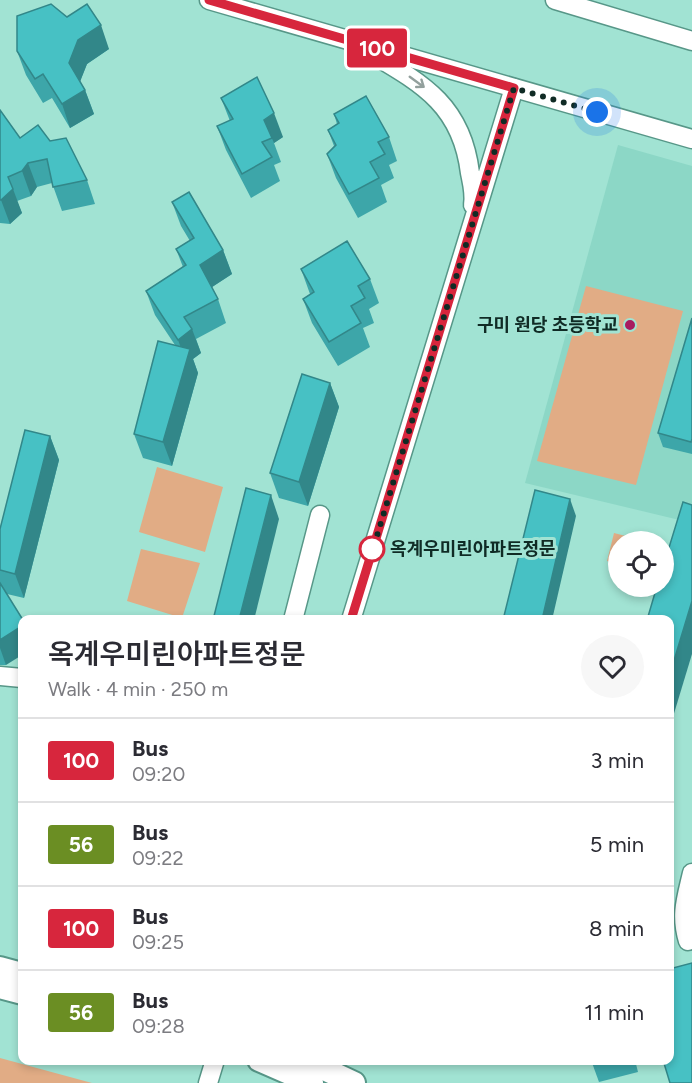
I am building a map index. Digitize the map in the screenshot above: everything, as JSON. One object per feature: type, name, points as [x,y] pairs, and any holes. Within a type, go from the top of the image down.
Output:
[{"type":"street","points":[[209,0],[692,139]]},
{"type":"street","points":[[555,0],[617,9],[692,41]]},
{"type":"street","points":[[349,40],[430,91],[456,124],[469,161],[474,199],[469,236]]},
{"type":"street","points":[[353,615],[514,88]]},
{"type":"street","points":[[294,615],[320,515]]},
{"type":"street","points":[[0,676],[18,678]]},
{"type":"street","points":[[690,943],[682,924],[692,873]]},
{"type":"street","points":[[674,933],[690,943]]},
{"type":"street","points":[[0,968],[18,973]]},
{"type":"street","points":[[0,987],[18,992]]},
{"type":"street","points":[[208,1083],[213,1065]]},
{"type":"street","points":[[270,1065],[312,1083]]},
{"type":"street","points":[[316,1065],[354,1083]]},
{"type":"shaded area","name":"구미 원당 초등학교","points":[[618,145],[692,166],[692,523],[525,483]]},
{"type":"shaded area","points":[[586,286],[683,311],[636,485],[537,461]]},
{"type":"shaded area","points":[[157,467],[223,487],[205,552],[139,532]]},
{"type":"shaded area","points":[[141,549],[200,563],[183,615],[172,615],[127,601]]},
{"type":"shaded area","points":[[0,1058],[18,1063],[18,1065],[26,1065],[92,1083],[0,1083]]},
{"type":"building","points":[[51,4],[67,17],[87,4],[101,25],[78,40],[69,63],[85,90],[62,104],[43,74],[35,79],[17,51],[17,16]]},
{"type":"building","points":[[257,77],[274,113],[264,120],[272,138],[262,142],[272,157],[242,174],[217,126],[233,119],[221,98]]},
{"type":"building","points":[[366,96],[389,137],[378,142],[385,154],[370,162],[379,178],[349,194],[327,154],[336,145],[328,130],[339,123],[334,114]]},
{"type":"building","points":[[0,110],[20,138],[38,125],[50,141],[66,138],[87,180],[53,187],[47,159],[28,163],[22,171],[8,177],[13,189],[0,200]]},
{"type":"building","points":[[189,192],[223,250],[200,265],[218,299],[184,317],[192,329],[178,340],[146,291],[186,265],[176,249],[194,238],[172,202]]},
{"type":"building","points":[[347,241],[370,279],[358,286],[365,298],[351,306],[361,323],[329,342],[303,299],[314,292],[301,269]]},
{"type":"building","points":[[692,318],[692,439],[691,442],[658,433]]},
{"type":"building","points":[[158,341],[190,349],[163,442],[134,434]]},
{"type":"building","points":[[302,374],[330,383],[299,482],[270,473]]},
{"type":"building","points":[[25,430],[50,436],[15,574],[0,570],[0,529]]},
{"type":"building","points":[[246,488],[271,495],[240,615],[214,615]]},
{"type":"building","points":[[535,490],[570,499],[543,615],[504,615]]},
{"type":"building","points":[[683,502],[692,505],[692,601],[674,660],[674,615],[648,615],[654,597],[674,597],[674,531]]},
{"type":"building","points":[[0,583],[20,615],[18,615],[18,629],[0,640]]},
{"type":"building","points":[[692,963],[692,1083],[670,1083],[665,1065],[674,1065],[674,968]]},
{"type":"bus line","name":"100","points":[[209,0],[514,88],[353,615]]},
{"type":"place","name":"구미 원당 초등학교","points":[[630,325]]},
{"type":"place","name":"옥계우미린아파트정문","points":[[372,549]]},
{"type":"route","points":[[372,549],[372,552],[514,88],[597,112]]}]
